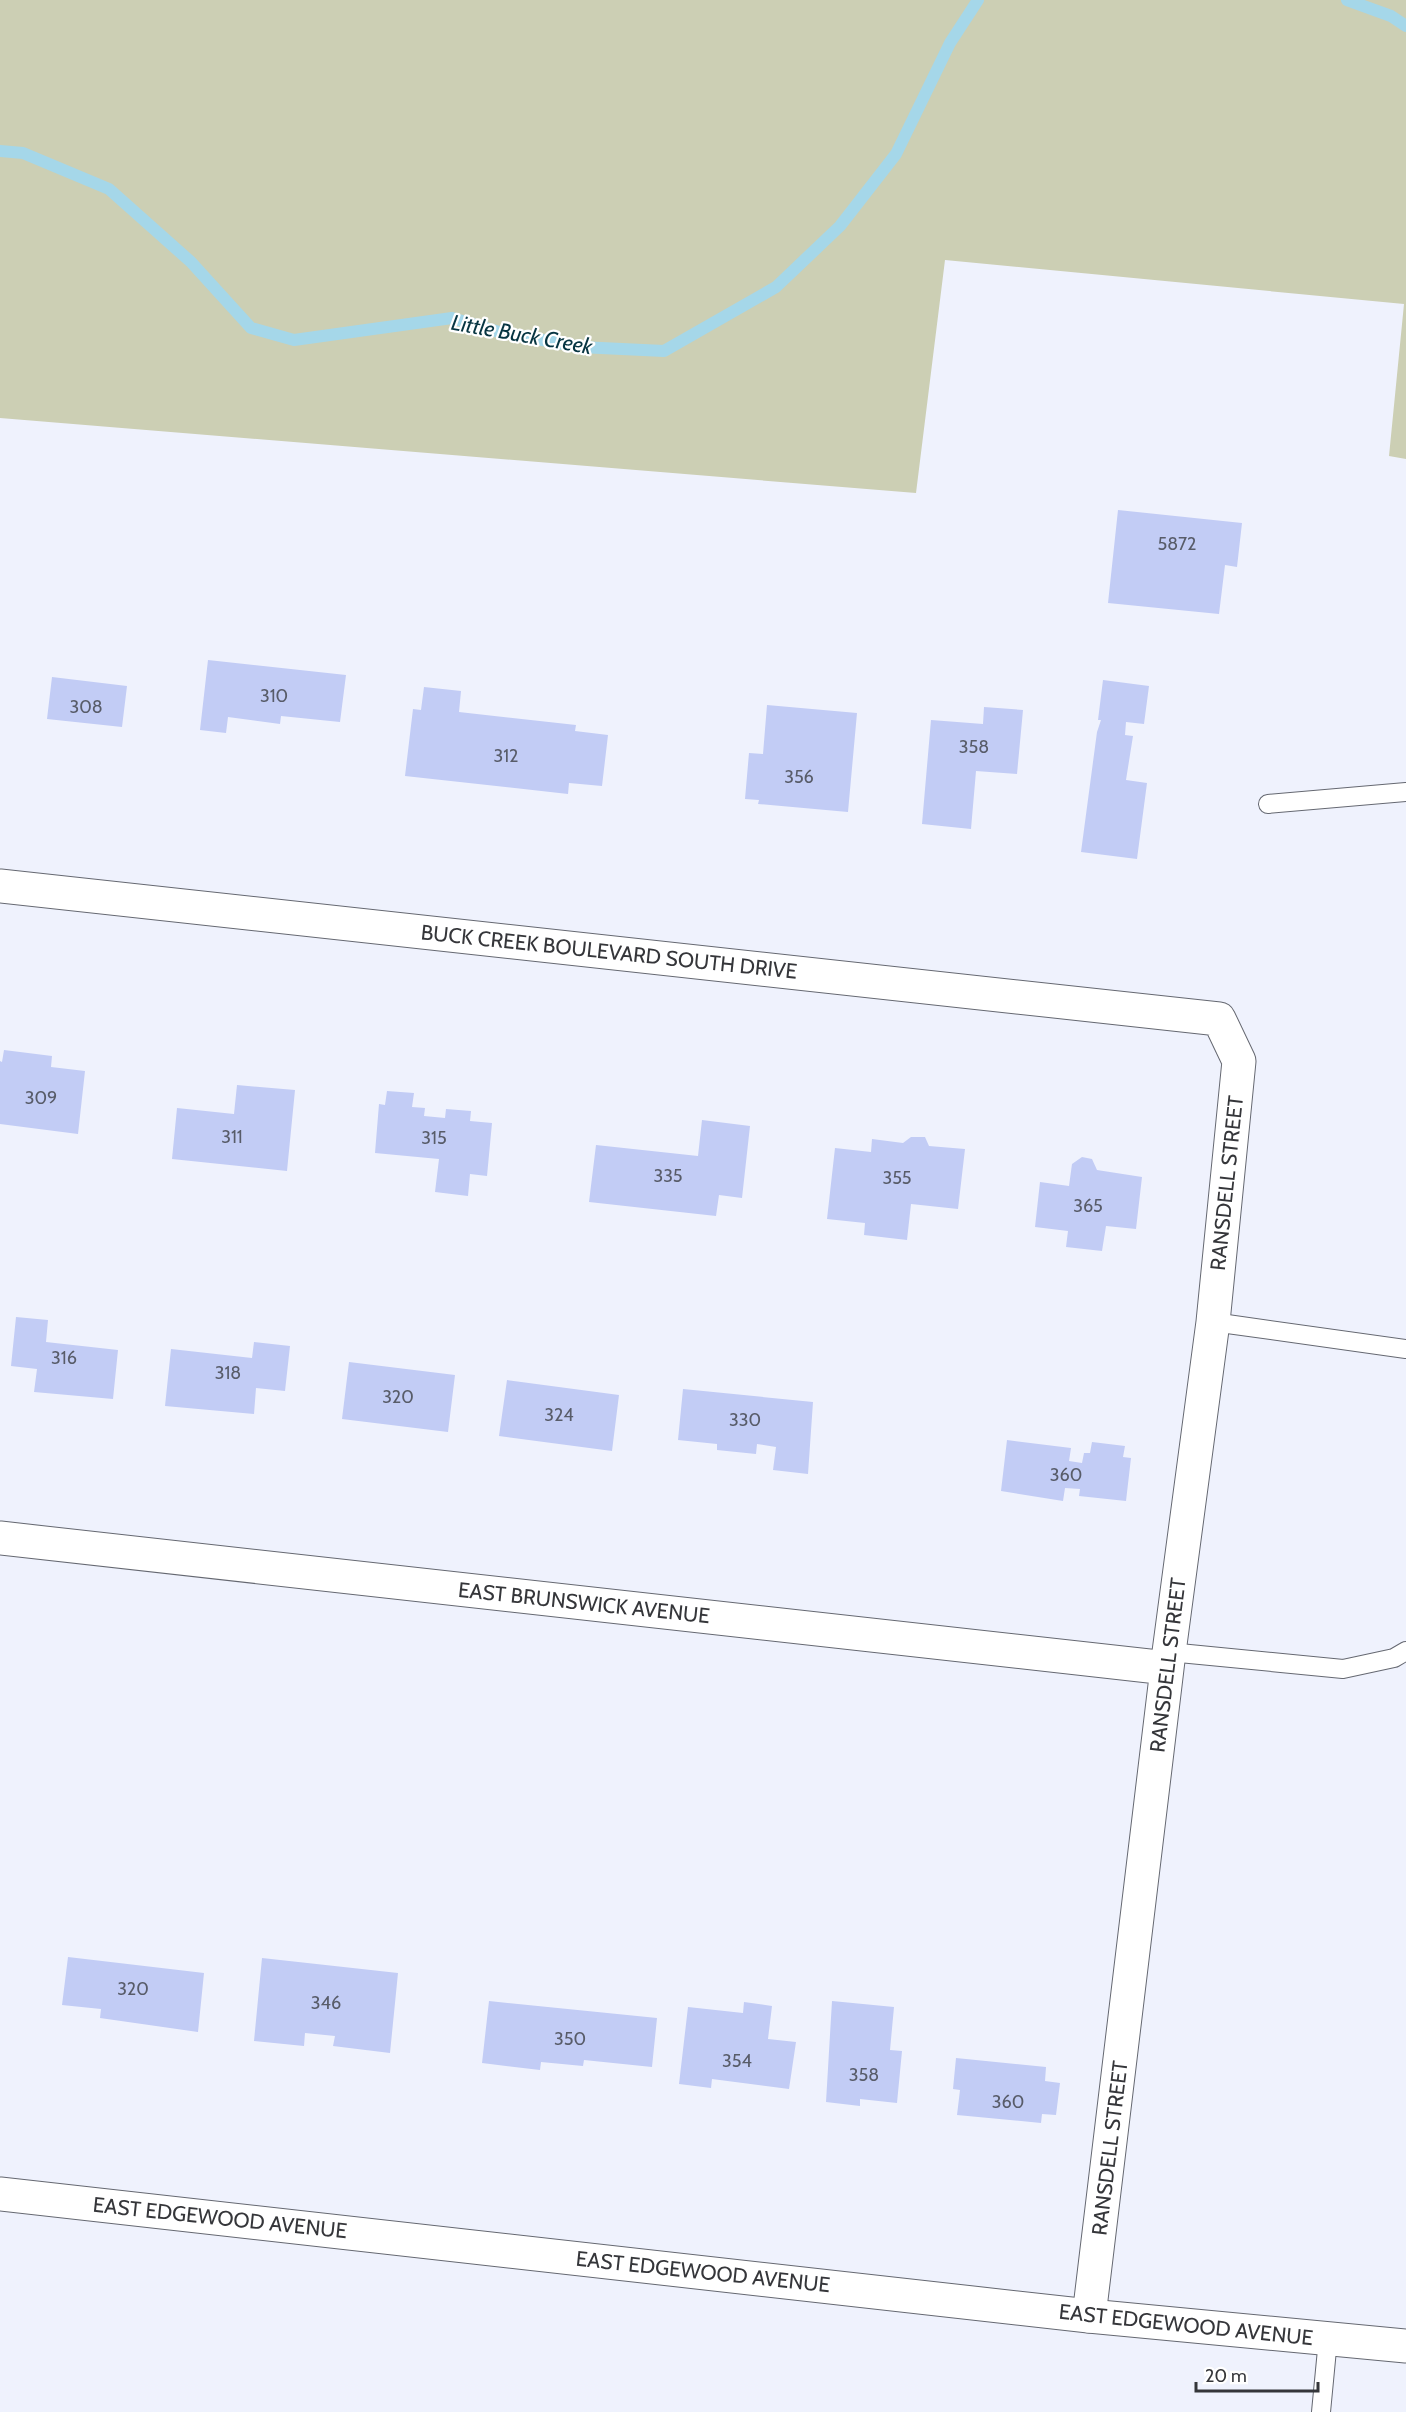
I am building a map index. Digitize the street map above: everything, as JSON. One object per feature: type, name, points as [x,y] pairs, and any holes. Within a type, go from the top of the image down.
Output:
[{"type":"street","name":"BUCK CREEK BOULEVARD SOUTH DRIVE","points":[[0,886],[1219,1019]]},
{"type":"street","name":"RANSDELL STREET","points":[[1089,2316],[1168,1660],[1213,1322],[1239,1062],[1219,1019]]},
{"type":"street","name":"EAST BRUNSWICK AVENUE","points":[[0,1538],[1168,1660]]},
{"type":"street","name":"EAST EDGEWOOD AVENUE","points":[[0,2194],[1089,2316],[1406,2346]]},
{"type":"lane","points":[[1268,804],[1406,792]]},
{"type":"lane","points":[[1213,1322],[1406,1349]]},
{"type":"lane","points":[[1168,1660],[1342,1669],[1394,1658],[1406,1651]]},
{"type":"lane","points":[[1321,2412],[1328,2339]]},
{"type":"green space","points":[[0,0],[1406,0],[1406,459],[1389,456],[1404,304],[945,260],[916,493],[0,418]]},
{"type":"building","points":[[1118,510],[1242,523],[1237,567],[1225,565],[1219,614],[1108,603]]},
{"type":"building","points":[[208,660],[346,675],[340,722],[281,716],[280,724],[228,717],[226,733],[200,730]]},
{"type":"building","points":[[52,677],[127,686],[122,727],[47,719]]},
{"type":"building","points":[[1103,680],[1149,686],[1144,724],[1126,722],[1125,735],[1133,736],[1126,780],[1147,783],[1137,859],[1081,852],[1097,732],[1101,720],[1098,720]]},
{"type":"building","points":[[424,687],[461,691],[459,712],[576,725],[575,731],[608,735],[602,786],[569,783],[568,794],[405,776],[413,709],[421,710]]},
{"type":"building","points":[[767,705],[857,713],[848,812],[758,804],[759,800],[745,799],[749,753],[763,754]]},
{"type":"building","points":[[984,707],[1023,710],[1017,774],[976,771],[971,829],[922,824],[931,720],[983,724]]},
{"type":"building","points":[[4,1050],[52,1056],[51,1067],[85,1071],[78,1134],[0,1124],[0,1061],[2,1062]]},
{"type":"building","points":[[237,1085],[295,1090],[287,1171],[172,1159],[177,1108],[234,1114]]},
{"type":"building","points":[[387,1091],[414,1093],[412,1107],[425,1108],[424,1116],[445,1118],[446,1109],[471,1111],[470,1121],[492,1123],[487,1176],[470,1174],[468,1196],[435,1192],[439,1159],[375,1153],[379,1104],[385,1105]]},
{"type":"building","points":[[702,1120],[750,1126],[742,1198],[719,1195],[716,1216],[589,1202],[596,1145],[698,1156]]},
{"type":"building","points":[[911,1137],[925,1137],[929,1146],[965,1149],[958,1209],[911,1204],[907,1240],[864,1235],[865,1223],[827,1219],[835,1148],[871,1152],[872,1139],[903,1143]]},
{"type":"building","points":[[1082,1157],[1092,1159],[1097,1170],[1142,1177],[1136,1229],[1106,1226],[1102,1251],[1066,1247],[1068,1231],[1035,1227],[1040,1182],[1069,1186],[1072,1164]]},
{"type":"building","points":[[16,1317],[48,1320],[46,1342],[118,1350],[113,1399],[34,1392],[37,1369],[11,1366]]},
{"type":"building","points":[[254,1342],[290,1346],[285,1391],[256,1388],[254,1414],[165,1406],[171,1349],[252,1358]]},
{"type":"building","points":[[349,1362],[455,1375],[448,1432],[342,1419]]},
{"type":"building","points":[[507,1380],[619,1395],[612,1451],[499,1436]]},
{"type":"building","points":[[683,1389],[813,1402],[808,1474],[773,1470],[776,1447],[757,1444],[756,1454],[717,1450],[717,1444],[678,1440]]},
{"type":"building","points":[[1007,1440],[1071,1448],[1069,1461],[1082,1463],[1084,1453],[1090,1453],[1092,1442],[1125,1446],[1123,1457],[1131,1458],[1126,1501],[1079,1496],[1080,1489],[1065,1488],[1063,1501],[1001,1491]]},
{"type":"building","points":[[68,1957],[204,1973],[198,2032],[100,2018],[101,2009],[62,2005]]},
{"type":"building","points":[[262,1958],[398,1973],[390,2053],[333,2046],[335,2036],[305,2033],[304,2046],[254,2041]]},
{"type":"building","points":[[489,2001],[657,2018],[652,2067],[584,2060],[583,2066],[541,2062],[540,2070],[482,2063]]},
{"type":"building","points":[[832,2001],[894,2007],[890,2050],[902,2051],[897,2103],[860,2099],[860,2106],[826,2102]]},
{"type":"building","points":[[744,2002],[772,2006],[768,2039],[796,2042],[789,2089],[712,2079],[711,2088],[679,2084],[688,2007],[743,2013]]},
{"type":"building","points":[[956,2058],[1046,2067],[1045,2081],[1060,2083],[1056,2115],[1042,2114],[1041,2123],[957,2115],[960,2090],[953,2089]]},
{"type":"waterway","name":"Little Buck Creek","points":[[0,151],[23,153],[109,189],[191,262],[251,328],[294,340],[452,318],[499,332],[580,347],[664,351],[776,287],[840,226],[896,154],[950,43],[978,0]]},
{"type":"waterway","name":"Little Buck Creek","points":[[1347,0],[1391,16],[1406,26]]}]
